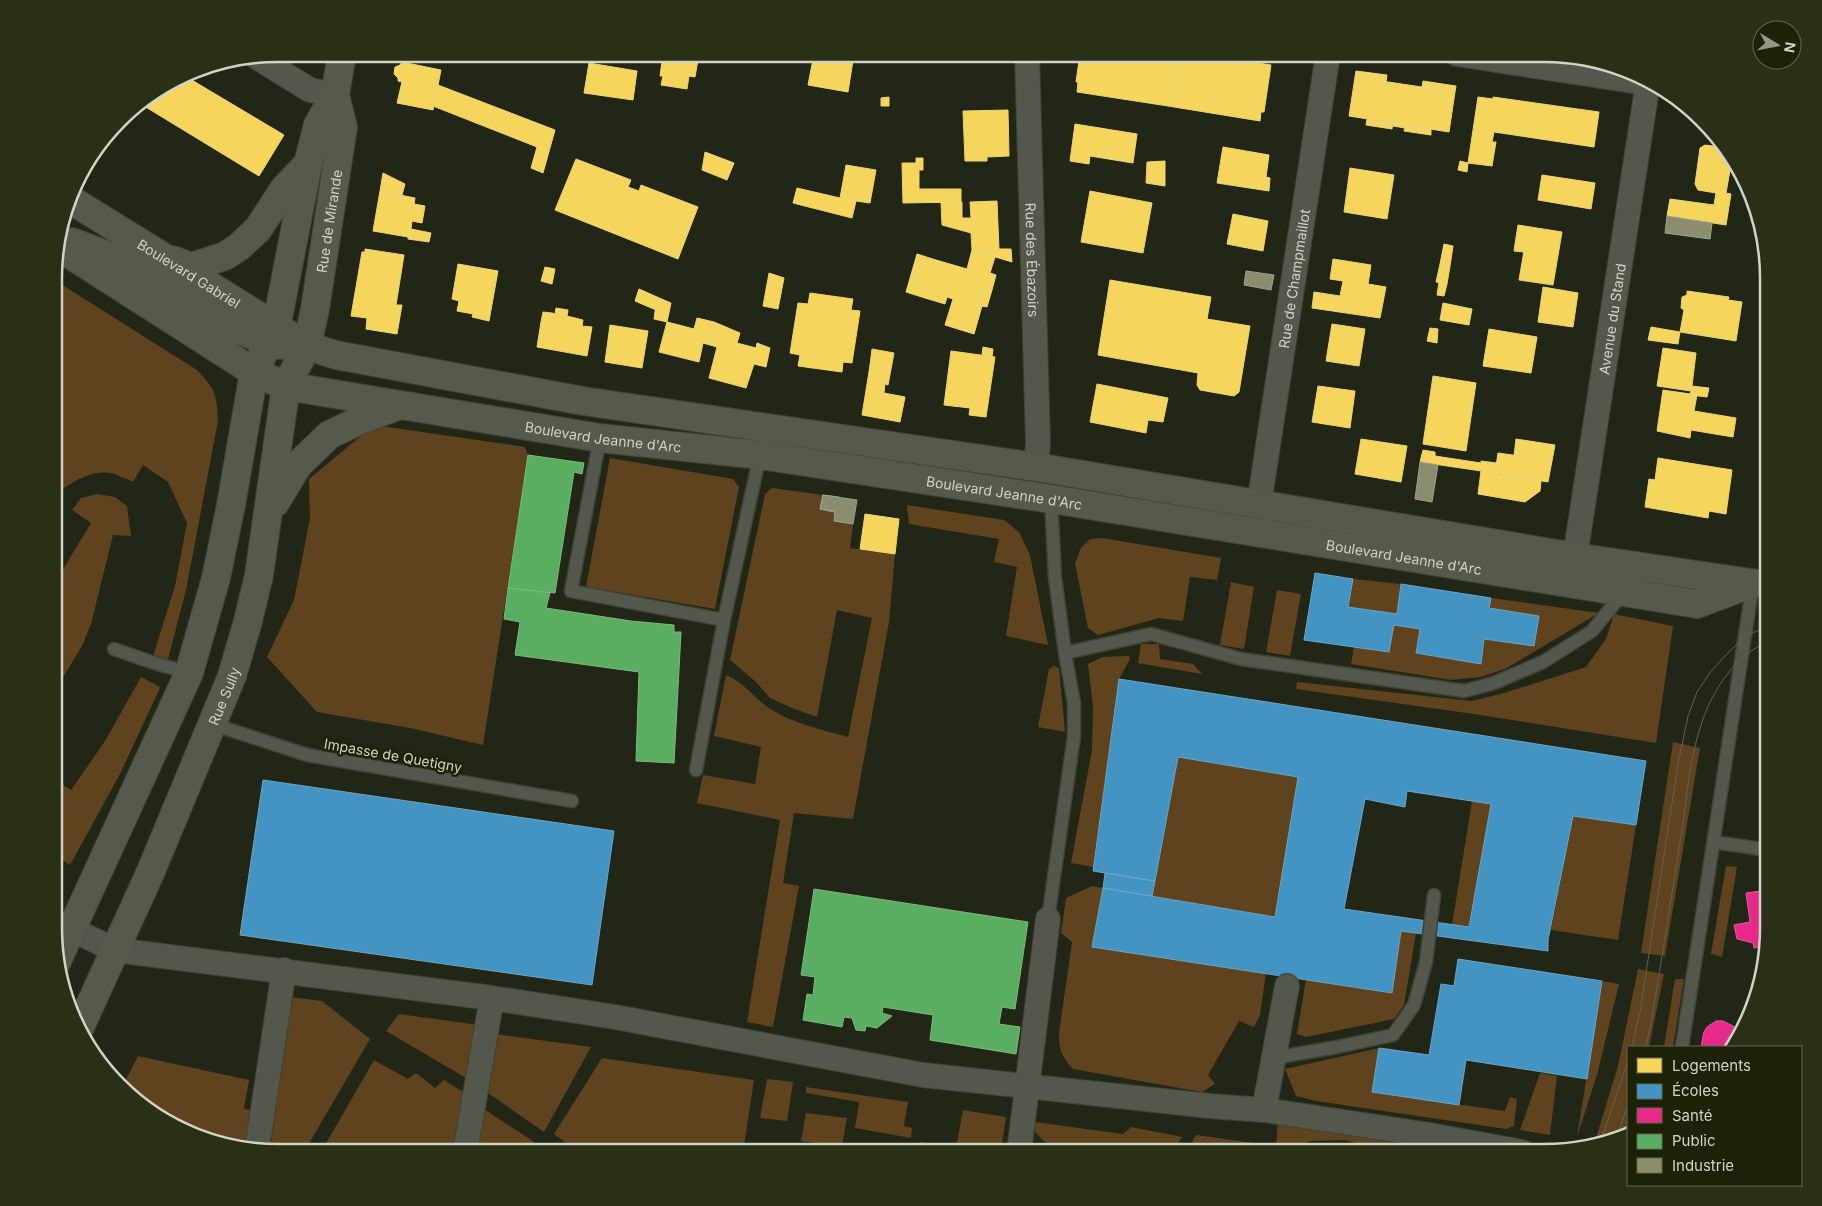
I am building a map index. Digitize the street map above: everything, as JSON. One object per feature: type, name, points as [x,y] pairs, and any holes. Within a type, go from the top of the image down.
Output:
[{"type":"main road","name":"Rue de Mirande","points":[[273,335],[308,164],[318,125],[335,95],[341,62]]},
{"type":"main road","name":"Rue de Mirande","points":[[307,346],[343,127],[335,95]]},
{"type":"main road","points":[[163,257],[191,266],[225,256],[239,247],[258,230],[284,189],[308,164]]},
{"type":"main road","name":"Boulevard Gabriel","points":[[76,203],[163,257],[273,335],[307,346]]},
{"type":"main road","points":[[63,926],[189,673],[216,578],[231,505],[254,372],[273,335],[232,327],[120,260],[66,239]]},
{"type":"main road","points":[[64,250],[254,372]]},
{"type":"main road","name":"Boulevard Jeanne d'Arc","points":[[307,346],[336,355],[583,402],[1036,467],[1575,556],[1760,584]]},
{"type":"main road","name":"Rue Sully","points":[[83,1020],[151,871],[232,676],[259,575],[290,380],[307,346]]},
{"type":"main road","name":"Boulevard Jeanne d'Arc","points":[[254,372],[400,405],[600,438],[760,454],[1051,499],[1697,604],[1760,584]]},
{"type":"main road","points":[[290,380],[331,375],[475,398],[583,402]]},
{"type":"main road","points":[[269,513],[298,465],[329,436],[358,421],[400,405]]},
{"type":"street","name":"Rue des Ébazoirs","points":[[1027,62],[1038,443],[1036,467]]},
{"type":"street","name":"Rue de Champmaillot","points":[[1259,504],[1327,62]]},
{"type":"street","points":[[1510,62],[1628,80]]},
{"type":"street","points":[[266,63],[310,90],[335,95]]},
{"type":"street","name":"Avenue du Stand","points":[[1575,556],[1648,89]]},
{"type":"street","points":[[1020,1144],[1048,918]]},
{"type":"street","points":[[63,926],[115,950],[284,970],[492,998],[615,1018],[923,1075],[1210,1106],[1264,1110],[1436,1143]]},
{"type":"street","points":[[258,1143],[284,970]]},
{"type":"street","points":[[1264,1110],[1287,986]]},
{"type":"street","points":[[466,1144],[492,998]]},
{"type":"lane","points":[[600,438],[571,591],[724,620]]},
{"type":"lane","points":[[696,770],[724,620],[760,454]]},
{"type":"lane","points":[[1048,918],[1074,736],[1074,703],[1055,577],[1051,499]]},
{"type":"lane","points":[[1682,1046],[1714,842],[1760,584]]},
{"type":"lane","points":[[1065,653],[1151,634],[1241,659],[1464,690],[1494,683],[1543,662],[1592,631],[1624,592]]},
{"type":"lane","points":[[114,649],[189,673]]},
{"type":"lane","name":"Impasse de Quetigny","points":[[212,724],[307,755],[572,801]]},
{"type":"lane","points":[[1714,842],[1760,849]]},
{"type":"lane","points":[[1273,1058],[1393,1035],[1414,1005],[1426,962],[1434,895]]},
{"type":"shaded area","points":[[62,285],[197,370],[208,382],[216,398],[218,421],[186,590],[168,659],[153,656],[175,586],[187,523],[168,482],[143,465],[133,482],[114,474],[98,473],[83,477],[62,490]]},
{"type":"shaded area","points":[[374,425],[525,447],[528,455],[483,745],[410,728],[317,712],[267,657],[294,600],[310,518],[309,479]]},
{"type":"shaded area","points":[[610,458],[733,479],[739,487],[715,609],[586,587]]},
{"type":"shaded area","points":[[772,488],[823,495],[820,509],[835,512],[835,521],[853,524],[850,548],[895,554],[889,622],[853,819],[794,813],[783,883],[799,886],[773,1027],[747,1022],[780,820],[697,803],[703,775],[755,784],[761,747],[714,736],[726,675],[744,686],[764,704],[787,718],[807,726],[848,737],[872,618],[837,610],[817,717],[770,698],[756,682],[730,660],[765,494]]},
{"type":"shaded area","points":[[97,494],[115,497],[127,506],[131,536],[113,535],[91,624],[82,646],[62,679],[62,571],[91,523],[72,510],[81,498]]},
{"type":"shaded area","points":[[907,505],[1004,520],[1019,532],[1030,555],[1048,645],[1006,636],[1017,567],[994,562],[999,539],[909,524]]},
{"type":"shaded area","points":[[1102,538],[1221,558],[1217,580],[1190,577],[1183,621],[1159,618],[1098,635],[1088,628],[1075,563],[1081,548],[1090,539]]},
{"type":"shaded area","points":[[1353,579],[1401,584],[1397,614],[1348,607]]},
{"type":"shaded area","points":[[1231,582],[1254,587],[1244,649],[1220,645]]},
{"type":"shaded area","points":[[1277,590],[1301,594],[1290,656],[1266,652]]},
{"type":"shaded area","points":[[1491,598],[1599,613],[1505,669],[1480,677],[1451,680],[1351,664],[1354,647],[1389,652],[1394,625],[1420,629],[1416,653],[1480,663],[1484,639],[1534,646],[1539,616],[1489,608]]},
{"type":"shaded area","points":[[1614,614],[1673,626],[1656,743],[1481,715],[1296,689],[1297,682],[1472,701],[1586,667],[1606,639]]},
{"type":"shaded area","points":[[1141,644],[1159,644],[1160,659],[1193,664],[1202,674],[1138,663]]},
{"type":"shaded area","points":[[1129,656],[1130,659],[1119,679],[1093,867],[1071,863],[1092,750],[1093,706],[1088,664],[1103,657]]},
{"type":"shaded area","points":[[1054,666],[1059,668],[1065,732],[1038,727],[1049,669]]},
{"type":"shaded area","points":[[141,677],[160,687],[120,774],[70,865],[62,860],[62,785],[71,790],[105,741]]},
{"type":"shaded area","points":[[1673,742],[1700,748],[1665,956],[1641,953]]},
{"type":"shaded area","points":[[1178,757],[1298,777],[1275,917],[1152,896]]},
{"type":"shaded area","points":[[1472,801],[1491,804],[1469,927],[1452,925]]},
{"type":"shaded area","points":[[1573,816],[1636,825],[1618,940],[1551,930]]},
{"type":"shaded area","points":[[1726,866],[1737,867],[1722,957],[1711,954]]},
{"type":"shaded area","points":[[1092,886],[1103,888],[1266,973],[1260,1015],[1254,1027],[1239,1021],[1208,1075],[1215,1084],[1202,1092],[1073,1069],[1063,1056],[1060,1048],[1059,1033],[1072,942],[1061,933],[1066,898]]},
{"type":"shaded area","points":[[1401,931],[1416,933],[1404,1005],[1394,1019],[1306,1037],[1297,1034],[1306,979],[1392,993]]},
{"type":"shaded area","points":[[1638,969],[1664,974],[1649,1046],[1627,1046],[1627,1127],[1596,1137],[1618,1066]]},
{"type":"shaded area","points":[[1675,979],[1684,979],[1673,1046],[1664,1046]]},
{"type":"shaded area","points":[[1602,981],[1619,984],[1597,1075],[1577,1137]]},
{"type":"shaded area","points":[[290,997],[322,1001],[370,1039],[309,1144],[271,1143]]},
{"type":"shaded area","points":[[399,1014],[479,1025],[471,1081],[386,1031]]},
{"type":"shaded area","points":[[495,1034],[591,1047],[544,1132],[485,1091]]},
{"type":"shaded area","points":[[1379,1048],[1372,1092],[1505,1111],[1510,1097],[1517,1099],[1514,1126],[1506,1129],[1316,1101],[1296,1096],[1285,1069]]},
{"type":"shaded area","points":[[138,1056],[249,1080],[244,1109],[253,1111],[248,1142],[209,1132],[171,1115],[147,1099],[126,1080]]},
{"type":"shaded area","points":[[602,1058],[754,1080],[744,1144],[567,1144],[554,1134]]},
{"type":"shaded area","points":[[374,1060],[408,1079],[416,1073],[435,1088],[444,1080],[468,1095],[459,1144],[326,1144]]},
{"type":"shaded area","points":[[1540,1073],[1557,1076],[1550,1135],[1520,1130]]},
{"type":"shaded area","points":[[767,1079],[793,1082],[787,1121],[760,1118]]},
{"type":"shaded area","points":[[806,1087],[908,1102],[904,1126],[912,1128],[911,1138],[855,1128],[859,1102],[806,1093]]},
{"type":"shaded area","points":[[484,1109],[534,1142],[533,1144],[477,1144]]},
{"type":"shaded area","points":[[963,1110],[1006,1117],[1002,1144],[957,1143]]},
{"type":"shaded area","points":[[806,1113],[847,1118],[842,1144],[801,1141]]},
{"type":"shaded area","points":[[1278,1121],[1409,1144],[1360,1144],[1344,1140],[1311,1141],[1303,1144],[1276,1144]]},
{"type":"shaded area","points":[[1035,1122],[1123,1134],[1131,1127],[1182,1137],[1178,1144],[1049,1144],[1035,1132]]},
{"type":"shaded area","points":[[1196,1135],[1261,1144],[1191,1144]]},
{"type":"building: Logements","points":[[402,62],[441,70],[433,110],[397,103],[402,82],[398,81],[394,74],[395,67]]},
{"type":"building: Logements","points":[[662,62],[698,62],[695,77],[689,76],[687,89],[661,85],[663,76],[660,76]]},
{"type":"building: Logements","points":[[812,62],[853,62],[848,92],[808,85]]},
{"type":"building: Logements","points":[[1079,62],[1175,62],[1168,106],[1077,92],[1078,82],[1076,82]]},
{"type":"building: Logements","points":[[1175,62],[1252,62],[1271,65],[1264,112],[1261,112],[1260,121],[1168,106]]},
{"type":"building: Logements","points":[[589,63],[637,71],[633,100],[584,93]]},
{"type":"building: Logements","points":[[1356,71],[1387,75],[1386,82],[1355,77]]},
{"type":"building: Logements","points":[[1355,77],[1455,92],[1449,132],[1405,125],[1405,128],[1393,126],[1393,123],[1349,116]]},
{"type":"building: Logements","points":[[193,81],[284,135],[259,176],[146,107],[171,91]]},
{"type":"building: Logements","points":[[1423,81],[1456,86],[1455,92],[1422,87]]},
{"type":"building: Logements","points":[[438,85],[555,130],[543,173],[531,168],[537,147],[433,106]]},
{"type":"building: Logements","points":[[889,97],[889,106],[881,106],[881,98]]},
{"type":"building: Logements","points":[[1478,97],[1493,99],[1493,97],[1599,112],[1594,147],[1494,132],[1492,142],[1496,142],[1492,166],[1468,163]]},
{"type":"building: Logements","points":[[1008,110],[1009,156],[987,157],[987,161],[965,161],[963,111]]},
{"type":"building: Logements","points":[[1367,119],[1393,123],[1392,129],[1366,125]]},
{"type":"building: Logements","points":[[1075,124],[1137,134],[1133,163],[1090,156],[1089,164],[1070,161]]},
{"type":"building: Logements","points":[[1405,125],[1431,129],[1431,135],[1404,131]]},
{"type":"building: Logements","points":[[1705,145],[1714,146],[1730,170],[1726,193],[1731,194],[1726,225],[1667,216],[1670,199],[1714,205],[1716,193],[1698,190],[1695,184],[1700,148]]},
{"type":"building: Logements","points":[[1223,147],[1269,155],[1266,177],[1270,178],[1269,191],[1217,183]]},
{"type":"building: Logements","points":[[705,152],[734,163],[727,180],[702,170]]},
{"type":"building: Logements","points":[[916,158],[923,158],[923,170],[919,170],[919,189],[961,189],[961,202],[903,203],[902,163],[916,163]]},
{"type":"building: Logements","points":[[576,159],[631,180],[628,187],[639,191],[641,185],[698,207],[678,259],[555,210]]},
{"type":"building: Logements","points":[[1165,161],[1165,186],[1146,183],[1147,162]]},
{"type":"building: Logements","points":[[1460,161],[1468,163],[1467,172],[1458,170]]},
{"type":"building: Logements","points":[[846,165],[876,170],[870,203],[856,201],[852,218],[793,203],[797,188],[840,198]]},
{"type":"building: Logements","points":[[1350,168],[1394,175],[1387,219],[1344,212]]},
{"type":"building: Logements","points":[[383,173],[405,184],[402,195],[380,191]]},
{"type":"building: Logements","points":[[1542,175],[1595,183],[1591,209],[1538,200]]},
{"type":"building: Logements","points":[[380,191],[415,198],[414,204],[425,206],[422,223],[412,221],[411,229],[431,233],[429,242],[373,231]]},
{"type":"building: Logements","points":[[1090,191],[1152,203],[1143,253],[1081,242]]},
{"type":"building: Logements","points":[[997,201],[999,249],[1011,249],[1012,262],[972,250],[971,233],[942,225],[941,202],[962,202],[962,218],[971,218],[970,202]]},
{"type":"building: Logements","points":[[1233,214],[1268,221],[1263,251],[1227,244]]},
{"type":"building: Logements","points":[[1518,225],[1562,232],[1553,285],[1519,280],[1525,245],[1515,244]]},
{"type":"building: Logements","points":[[1444,244],[1453,246],[1450,266],[1440,264]]},
{"type":"building: Logements","points":[[1515,244],[1525,245],[1524,252],[1514,251]]},
{"type":"building: Logements","points":[[365,249],[404,255],[396,305],[402,305],[397,334],[366,329],[367,318],[351,316],[362,252],[365,252]]},
{"type":"building: Logements","points":[[972,250],[995,257],[990,273],[996,275],[992,290],[981,288],[976,305],[982,306],[974,334],[945,325],[953,299],[947,297],[945,304],[925,298],[928,289],[913,284],[918,266],[932,269],[936,260],[967,269]]},
{"type":"building: Logements","points":[[917,254],[936,260],[932,269],[918,266],[913,284],[928,289],[925,298],[906,292]]},
{"type":"building: Logements","points":[[1333,259],[1371,265],[1368,284],[1386,287],[1380,318],[1312,308],[1314,292],[1340,296],[1343,281],[1330,279]]},
{"type":"building: Logements","points":[[458,264],[498,271],[489,321],[472,317],[473,314],[457,311],[459,301],[452,299]]},
{"type":"building: Logements","points":[[1440,264],[1450,266],[1447,284],[1436,282]]},
{"type":"building: Logements","points":[[545,267],[555,269],[552,284],[541,281]]},
{"type":"building: Logements","points":[[769,273],[784,278],[778,309],[763,306]]},
{"type":"building: Logements","points":[[1110,280],[1211,297],[1207,319],[1250,326],[1239,392],[1234,396],[1200,390],[1197,385],[1198,373],[1098,355]]},
{"type":"building: Logements","points":[[1439,282],[1447,284],[1444,296],[1437,295]]},
{"type":"building: Logements","points":[[1543,287],[1578,293],[1573,327],[1538,322]]},
{"type":"building: Logements","points":[[981,288],[992,290],[987,307],[976,305]]},
{"type":"building: Logements","points":[[639,289],[657,297],[656,310],[635,301]]},
{"type":"building: Logements","points":[[1687,291],[1729,297],[1728,300],[1742,302],[1736,341],[1680,332],[1684,310],[1681,308],[1682,297],[1687,295]]},
{"type":"building: Logements","points":[[810,293],[853,299],[851,310],[860,311],[852,363],[843,362],[842,372],[798,366],[800,355],[790,353],[798,303],[808,304]]},
{"type":"building: Logements","points":[[657,297],[671,303],[667,322],[654,319]]},
{"type":"building: Logements","points":[[1443,303],[1472,309],[1469,325],[1440,320]]},
{"type":"building: Logements","points":[[556,308],[568,310],[567,316],[583,320],[582,326],[592,327],[587,356],[537,347],[541,322],[550,324],[552,313],[555,314]]},
{"type":"building: Logements","points":[[543,312],[552,313],[550,324],[541,322]]},
{"type":"building: Logements","points":[[697,318],[714,322],[710,345],[703,343],[699,362],[659,352],[664,333],[676,336],[679,325],[694,329]]},
{"type":"building: Logements","points":[[667,322],[679,325],[676,336],[664,333]]},
{"type":"building: Logements","points":[[714,322],[740,333],[737,343],[756,348],[757,343],[770,348],[766,367],[754,364],[746,388],[709,378],[717,347],[710,345]]},
{"type":"building: Logements","points":[[1332,324],[1365,329],[1359,366],[1326,361]]},
{"type":"building: Logements","points":[[610,325],[648,331],[642,368],[605,362]]},
{"type":"building: Logements","points":[[1651,327],[1680,332],[1678,344],[1648,340]]},
{"type":"building: Logements","points":[[1430,328],[1438,329],[1437,343],[1427,341]]},
{"type":"building: Logements","points":[[1489,329],[1537,337],[1531,373],[1483,366]]},
{"type":"building: Logements","points":[[983,347],[993,349],[992,357],[982,355]]},
{"type":"building: Logements","points":[[1663,348],[1696,353],[1692,386],[1709,388],[1707,397],[1690,395],[1691,391],[1657,386]]},
{"type":"building: Logements","points":[[872,349],[894,353],[891,369],[870,365]]},
{"type":"building: Logements","points":[[951,351],[995,357],[986,417],[969,415],[970,408],[944,405]]},
{"type":"building: Logements","points":[[870,365],[891,369],[888,385],[868,378]]},
{"type":"building: Logements","points":[[1433,376],[1476,383],[1466,451],[1423,444]]},
{"type":"building: Logements","points":[[868,378],[885,383],[884,393],[905,397],[900,422],[862,415]]},
{"type":"building: Logements","points":[[1097,384],[1168,398],[1163,422],[1148,420],[1146,433],[1090,422]]},
{"type":"building: Logements","points":[[1318,386],[1355,391],[1350,428],[1312,422]]},
{"type":"building: Logements","points":[[1663,390],[1697,395],[1694,411],[1736,418],[1733,437],[1691,430],[1690,438],[1657,431]]},
{"type":"building: Logements","points":[[1361,439],[1407,446],[1401,482],[1355,474]]},
{"type":"building: Logements","points":[[1516,439],[1529,441],[1526,457],[1514,455]]},
{"type":"building: Logements","points":[[1529,441],[1555,445],[1548,482],[1495,473],[1498,453],[1526,457]]},
{"type":"building: Logements","points":[[1423,450],[1435,452],[1435,456],[1481,463],[1481,461],[1497,463],[1495,473],[1420,462]]},
{"type":"building: Logements","points":[[1658,458],[1732,470],[1726,514],[1709,511],[1708,518],[1645,507],[1649,479],[1655,480]]},
{"type":"building: Logements","points":[[1481,471],[1541,481],[1540,491],[1525,502],[1478,494]]},
{"type":"building: Logements","points":[[865,514],[899,519],[895,554],[860,549]]},
{"type":"building: Écoles","points":[[823,495],[839,497],[835,512],[820,509]]},
{"type":"building: Écoles","points":[[1315,573],[1353,579],[1348,607],[1397,614],[1401,584],[1491,598],[1489,608],[1539,616],[1534,646],[1484,639],[1481,664],[1416,653],[1420,629],[1394,625],[1389,652],[1304,640]]},
{"type":"building: Écoles","points":[[1119,679],[1646,761],[1636,825],[1573,816],[1548,940],[1548,951],[1401,931],[1392,993],[1092,947],[1103,888],[1275,917],[1298,777],[1178,757],[1155,881],[1093,871]],"holes":[[[1407,791],[1491,804],[1469,927],[1344,909],[1365,799],[1405,807]]]},
{"type":"building: Écoles","points":[[263,780],[614,831],[592,985],[240,935]]},
{"type":"building: Écoles","points":[[1105,873],[1155,881],[1152,896],[1103,888]]},
{"type":"building: Écoles","points":[[1458,959],[1602,981],[1587,1079],[1466,1060],[1459,1105],[1372,1092],[1379,1048],[1429,1055],[1441,984],[1454,986]]},
{"type":"building: Santé","points":[[1760,891],[1759,947],[1754,948],[1753,943],[1737,939],[1734,925],[1750,922],[1746,893]]},
{"type":"building: Santé","points":[[1716,1021],[1723,1021],[1735,1027],[1724,1046],[1701,1046],[1707,1027]]},
{"type":"building: Public","points":[[528,455],[584,463],[582,474],[574,472],[555,593],[508,588]]},
{"type":"building: Public","points":[[508,588],[550,593],[546,608],[631,621],[674,625],[674,632],[681,632],[674,763],[636,761],[639,672],[515,655],[520,622],[504,619]]},
{"type":"building: Public","points":[[814,889],[1028,922],[1015,1009],[1002,1007],[999,1024],[1020,1027],[1016,1054],[930,1040],[933,1015],[883,1007],[882,1013],[892,1016],[877,1028],[866,1026],[865,1031],[856,1030],[852,1018],[844,1017],[842,1027],[803,1020],[807,994],[813,995],[815,977],[801,975]]},
{"type":"building: Industrie","points":[[1667,216],[1712,223],[1710,239],[1665,233]]},
{"type":"building: Industrie","points":[[1246,271],[1274,275],[1271,290],[1244,285]]},
{"type":"building: Industrie","points":[[1420,462],[1438,465],[1432,502],[1415,499]]},
{"type":"building: Industrie","points":[[823,495],[857,500],[853,524],[834,521],[835,512],[820,509]]},
{"type":"tram line","points":[[1632,1046],[1640,1012],[1678,764],[1688,716],[1697,692],[1709,674],[1744,637],[1760,630]]},
{"type":"tram line","points":[[1646,1046],[1682,830],[1689,776],[1698,735],[1706,710],[1719,686],[1736,664],[1760,646]]},
{"type":"tram line","points":[[1603,1135],[1627,1064]]},
{"type":"tram line","points":[[1620,1130],[1627,1107]]}]
